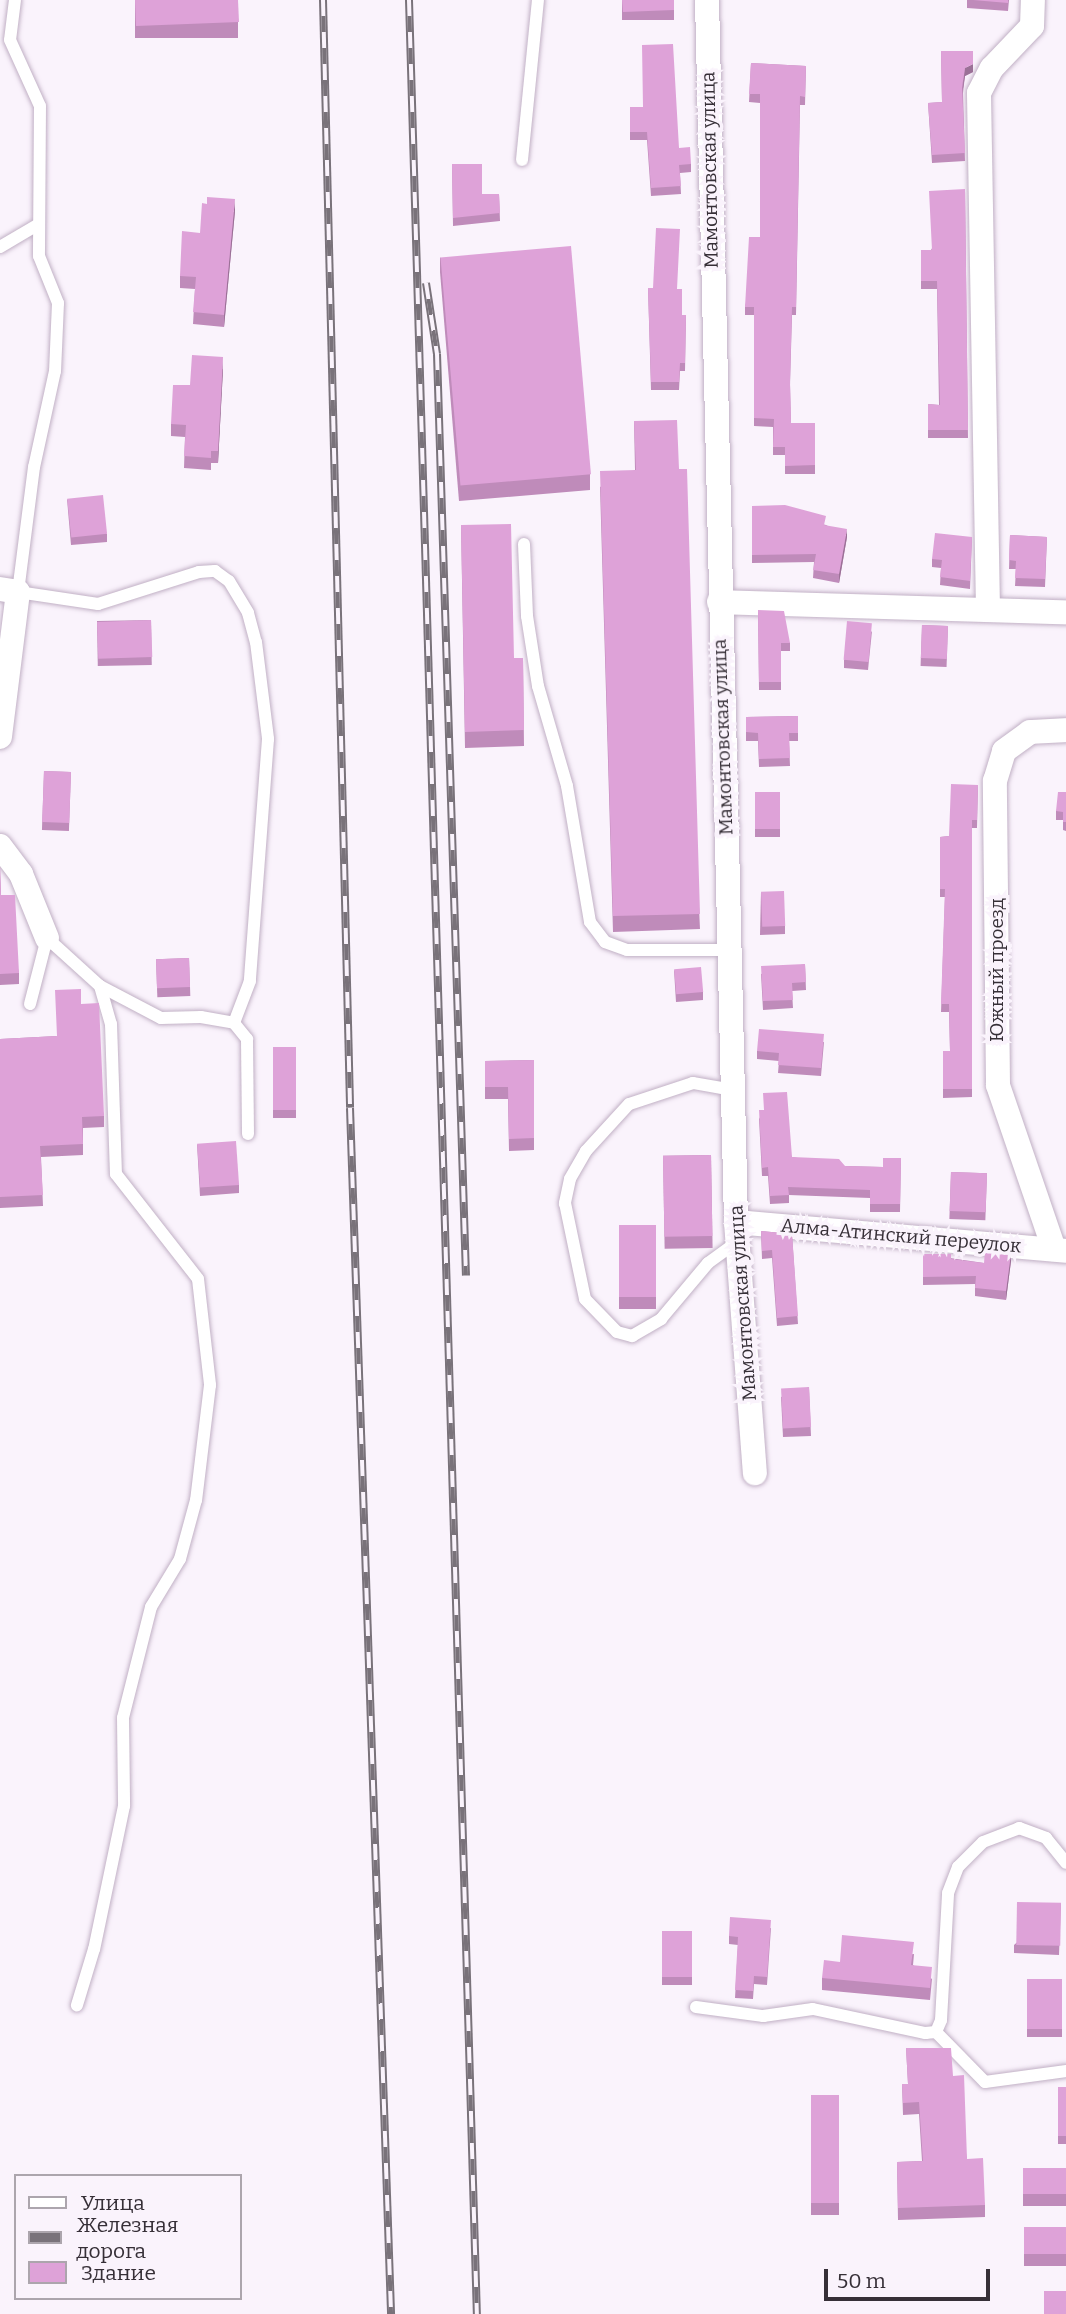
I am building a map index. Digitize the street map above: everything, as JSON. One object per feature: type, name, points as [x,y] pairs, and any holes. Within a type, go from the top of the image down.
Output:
[{"type":"street","name":"Мамонтовская улица","points":[[707,0],[719,602],[737,1231],[755,1472]]},
{"type":"street","points":[[988,610],[979,93],[992,68],[1031,26],[1033,0]]},
{"type":"street","points":[[0,737],[9,591]]},
{"type":"street","points":[[719,602],[1066,612]]},
{"type":"street","name":"Южный проезд","points":[[1060,1250],[998,1085],[995,781],[1004,751],[1030,732],[1066,730]]},
{"type":"street","points":[[0,846],[21,874],[47,938]]},
{"type":"street","name":"Алма-Атинский переулок","points":[[737,1231],[1060,1250]]},
{"type":"lane","points":[[15,0],[10,40],[40,106],[39,256],[58,303],[55,371],[9,591],[99,604],[199,572],[215,571],[229,581],[248,613],[256,642],[268,740],[250,981],[234,1023]]},
{"type":"lane","points":[[522,160],[538,0]]},
{"type":"lane","points":[[0,247],[39,224]]},
{"type":"lane","points":[[524,544],[527,616],[538,686],[567,786],[590,922],[605,942],[627,950],[729,950]]},
{"type":"lane","points":[[30,1004],[47,938],[100,986],[161,1018],[201,1017],[234,1023],[247,1039],[248,1134]]},
{"type":"lane","points":[[77,2005],[94,1949],[124,1806],[123,1718],[151,1607],[180,1559],[196,1500],[210,1385],[198,1279],[116,1174],[111,1024],[100,986]]},
{"type":"lane","points":[[733,1090],[693,1083],[629,1104],[586,1152],[570,1179],[565,1203],[585,1299],[617,1332],[632,1336],[661,1319],[737,1231]]},
{"type":"lane","points":[[936,2032],[941,2020],[948,1893],[958,1867],[983,1842],[1019,1828],[1046,1839],[1066,1863]]},
{"type":"lane","points":[[696,2007],[763,2016],[813,2009],[925,2034],[936,2032]]},
{"type":"lane","points":[[936,2032],[985,2082],[1066,2071]]},
{"type":"building","points":[[135,0],[238,0],[239,22],[136,26]]},
{"type":"building","points":[[622,0],[674,0],[674,10],[623,12]]},
{"type":"building","points":[[973,0],[1008,0],[1008,3]]},
{"type":"building","points":[[673,44],[679,148],[690,147],[691,164],[679,165],[681,186],[651,188],[647,132],[630,132],[630,107],[643,107],[642,45]]},
{"type":"building","points":[[941,51],[973,51],[973,64],[965,68],[962,87],[965,153],[932,155],[928,103],[942,102]]},
{"type":"building","points":[[751,63],[806,66],[805,97],[800,96],[796,307],[792,307],[790,381],[791,423],[815,423],[815,465],[785,466],[785,447],[773,447],[774,419],[754,418],[754,307],[745,307],[749,237],[760,237],[760,94],[749,94]]},
{"type":"building","points":[[452,164],[482,164],[482,194],[499,194],[500,213],[453,218]]},
{"type":"building","points":[[965,189],[968,430],[928,430],[928,404],[940,405],[937,281],[921,281],[921,250],[932,250],[929,191]]},
{"type":"building","points":[[207,197],[235,199],[224,315],[193,312],[196,277],[180,276],[182,231],[200,233],[202,203],[207,204]]},
{"type":"building","points":[[656,228],[680,229],[677,289],[682,289],[682,315],[686,315],[685,363],[680,363],[679,382],[651,382],[648,288],[653,288]]},
{"type":"building","points":[[571,246],[591,474],[460,486],[440,257]]},
{"type":"building","points":[[192,355],[223,357],[218,451],[211,451],[211,458],[184,456],[186,425],[171,424],[173,385],[190,385]]},
{"type":"building","points":[[677,420],[679,469],[687,469],[700,914],[613,916],[600,471],[636,470],[634,421]]},
{"type":"building","points":[[103,495],[107,534],[71,538],[67,499]]},
{"type":"building","points":[[785,505],[826,516],[824,525],[847,529],[839,574],[813,570],[816,554],[752,555],[752,506]]},
{"type":"building","points":[[511,524],[514,658],[523,658],[524,730],[465,732],[461,525]]},
{"type":"building","points":[[935,533],[972,537],[970,581],[940,577],[942,560],[932,559]]},
{"type":"building","points":[[1010,535],[1047,537],[1045,579],[1015,578],[1016,561],[1009,560]]},
{"type":"building","points":[[758,610],[784,611],[790,643],[781,643],[781,682],[759,682]]},
{"type":"building","points":[[151,620],[152,657],[98,659],[97,622]]},
{"type":"building","points":[[847,621],[872,623],[869,662],[844,660]]},
{"type":"building","points":[[922,625],[948,626],[947,659],[921,658]]},
{"type":"building","points":[[798,716],[798,733],[789,733],[790,758],[759,759],[758,733],[746,732],[746,717]]},
{"type":"building","points":[[44,771],[71,772],[69,823],[42,822]]},
{"type":"building","points":[[951,784],[978,785],[977,820],[972,820],[972,1089],[943,1089],[943,1051],[950,1051],[949,1004],[941,1004],[945,889],[940,889],[940,837],[949,836]]},
{"type":"building","points":[[755,792],[780,792],[780,829],[755,829]]},
{"type":"building","points":[[1058,792],[1066,792],[1066,822],[1063,822],[1063,812],[1056,811]]},
{"type":"building","points":[[0,866],[1,895],[15,895],[19,973],[0,974]]},
{"type":"building","points":[[784,891],[785,926],[762,927],[761,892]]},
{"type":"building","points":[[189,958],[190,987],[157,988],[156,959]]},
{"type":"building","points":[[805,964],[806,982],[792,983],[793,1000],[763,1001],[761,966]]},
{"type":"building","points":[[701,967],[703,992],[676,994],[674,969]]},
{"type":"building","points":[[81,989],[81,1004],[99,1003],[104,1116],[82,1117],[83,1144],[40,1146],[43,1195],[0,1197],[0,1039],[57,1036],[55,990]]},
{"type":"building","points":[[759,1029],[824,1034],[821,1068],[778,1065],[779,1053],[757,1051]]},
{"type":"building","points":[[273,1047],[296,1047],[296,1110],[273,1110]]},
{"type":"building","points":[[534,1060],[534,1138],[509,1139],[508,1087],[485,1087],[485,1061]]},
{"type":"building","points":[[787,1092],[792,1157],[839,1159],[845,1166],[883,1167],[883,1158],[901,1158],[900,1204],[870,1204],[870,1190],[788,1187],[789,1195],[770,1196],[768,1167],[762,1168],[759,1110],[764,1110],[763,1093]]},
{"type":"building","points":[[236,1141],[239,1185],[200,1188],[197,1144]]},
{"type":"building","points":[[711,1155],[712,1236],[664,1237],[663,1156]]},
{"type":"building","points":[[951,1172],[987,1173],[986,1212],[950,1211]]},
{"type":"building","points":[[619,1225],[656,1225],[656,1297],[619,1297]]},
{"type":"building","points":[[761,1231],[792,1234],[798,1316],[777,1318],[772,1250],[762,1251]]},
{"type":"building","points":[[985,1251],[1011,1253],[1006,1291],[975,1288],[976,1276],[923,1277],[923,1254],[951,1254],[951,1259],[984,1263]]},
{"type":"building","points":[[809,1387],[811,1427],[783,1428],[781,1388]]},
{"type":"building","points":[[1017,1902],[1061,1903],[1060,1946],[1016,1945]]},
{"type":"building","points":[[730,1917],[771,1920],[767,1977],[754,1976],[753,1991],[735,1990],[738,1937],[729,1936]]},
{"type":"building","points":[[662,1931],[692,1931],[692,1977],[662,1977]]},
{"type":"building","points":[[842,1935],[914,1942],[911,1965],[932,1967],[930,1988],[822,1978],[824,1960],[840,1962]]},
{"type":"building","points":[[1027,1979],[1062,1979],[1062,2029],[1027,2029]]},
{"type":"building","points":[[906,2048],[951,2048],[953,2076],[964,2075],[967,2159],[983,2158],[985,2205],[898,2208],[897,2162],[923,2161],[919,2102],[903,2103],[902,2084],[908,2084]]},
{"type":"building","points":[[1058,2087],[1066,2087],[1066,2136],[1058,2136]]},
{"type":"building","points":[[811,2095],[839,2095],[839,2203],[811,2203]]},
{"type":"building","points":[[1023,2168],[1066,2168],[1066,2194],[1023,2194]]},
{"type":"building","points":[[1024,2227],[1066,2227],[1066,2254],[1024,2254]]},
{"type":"building","points":[[1044,2291],[1066,2291],[1066,2314],[1044,2314]]},
{"type":"railway","points":[[323,0],[350,1108],[391,2314]]},
{"type":"railway","points":[[409,0],[477,2314]]},
{"type":"railway","points":[[426,283],[437,354],[466,1276]]}]
